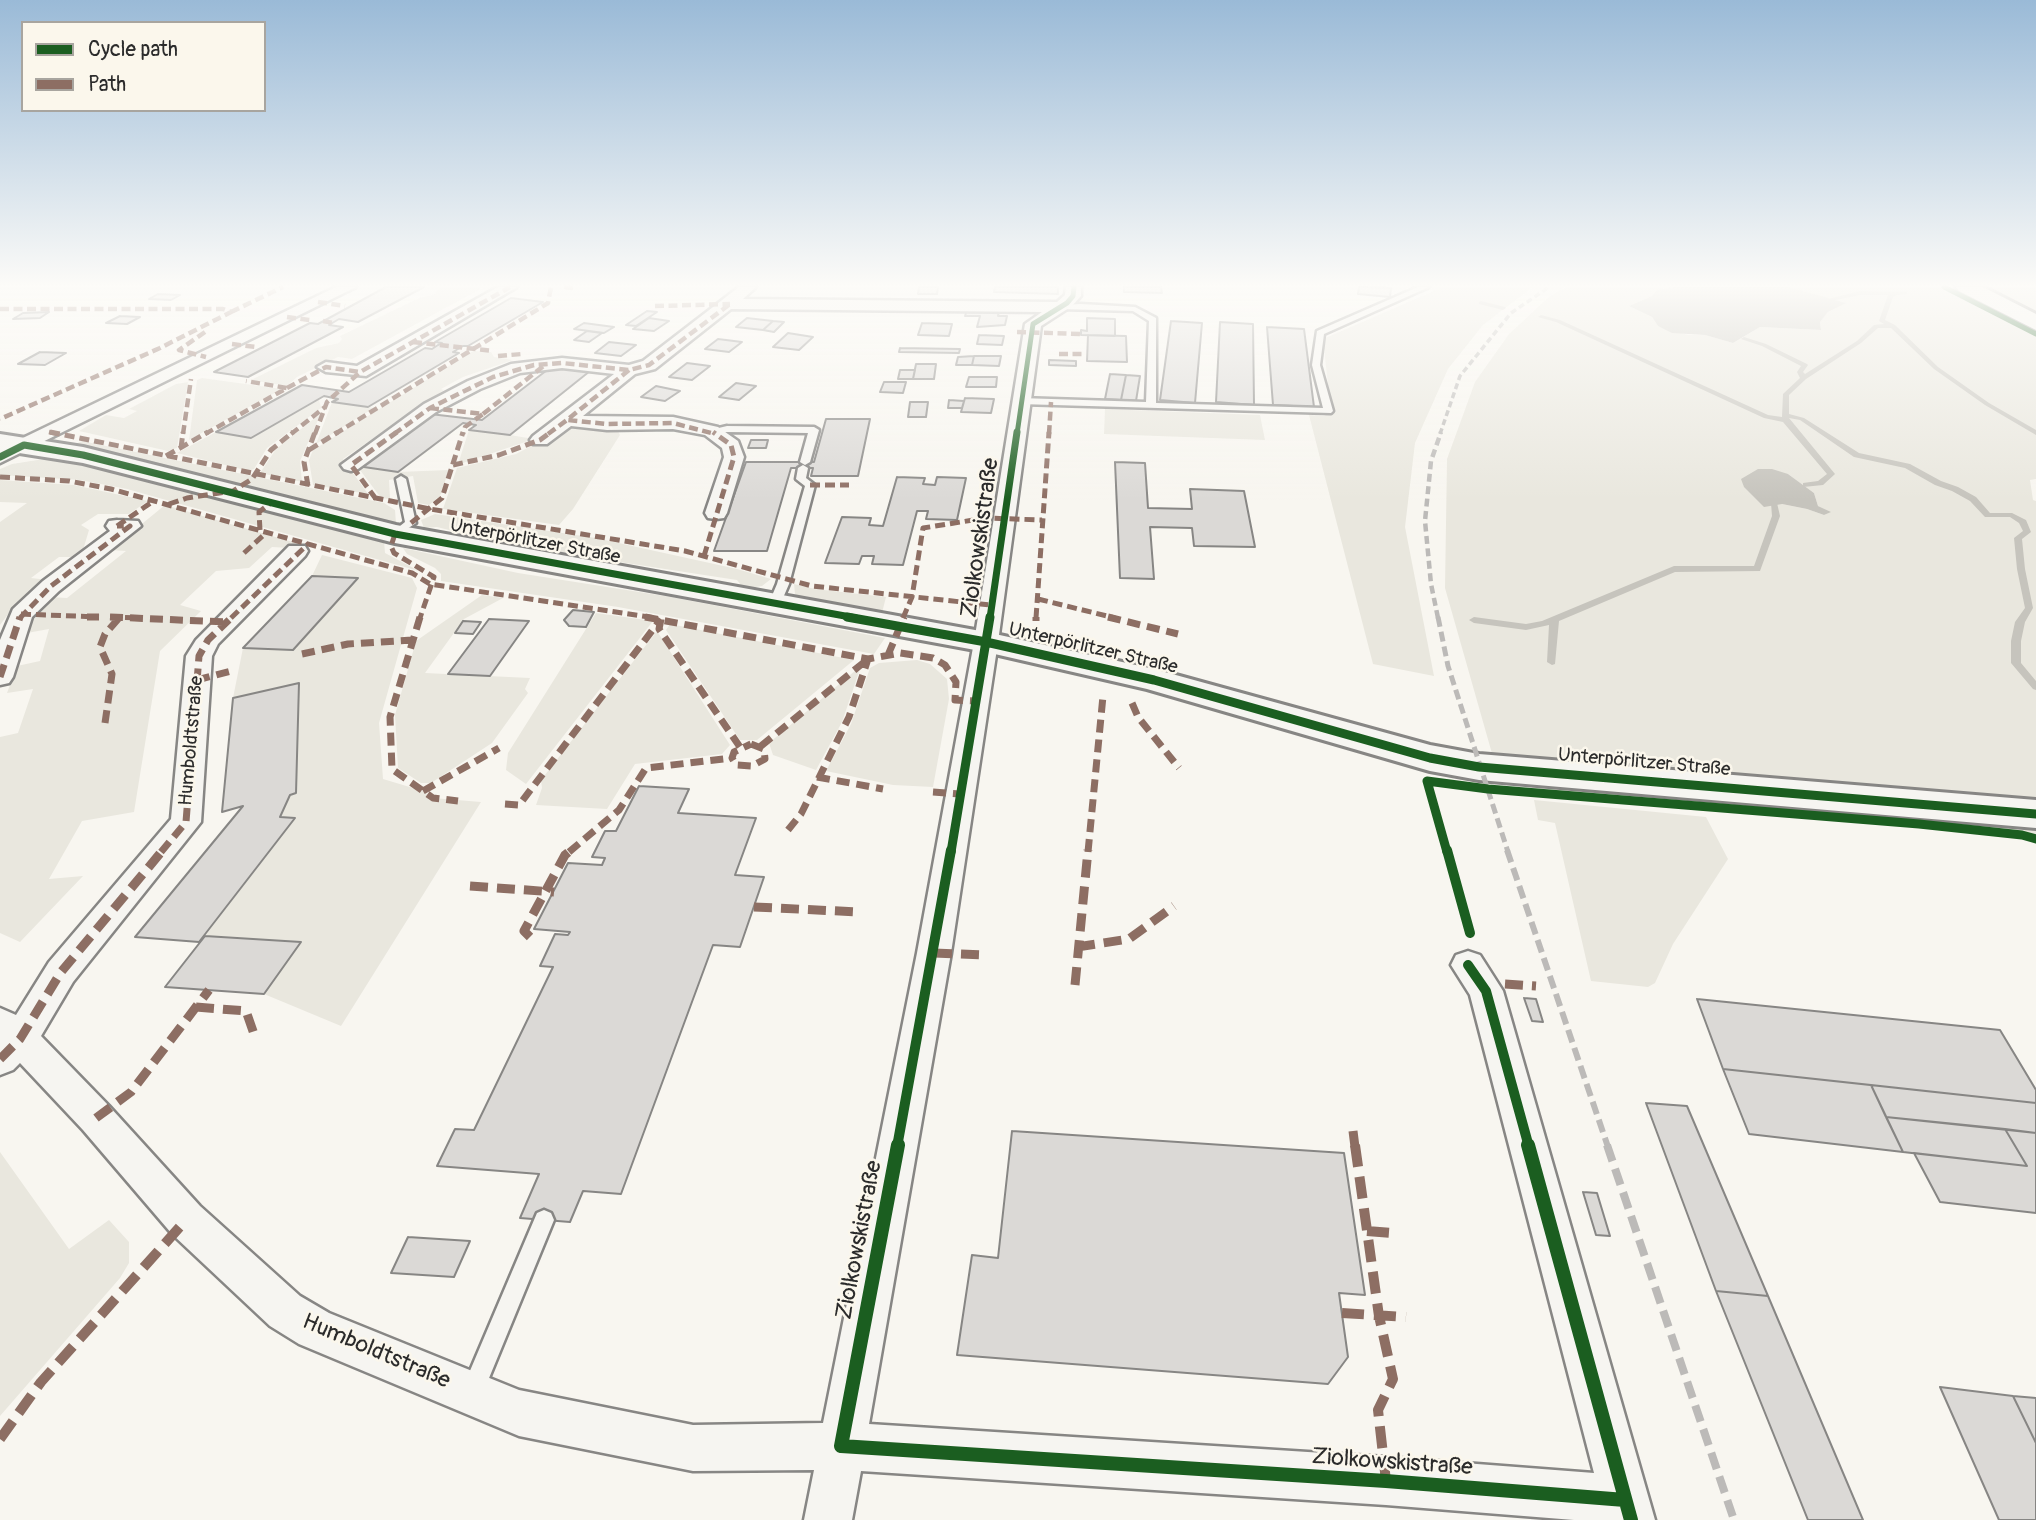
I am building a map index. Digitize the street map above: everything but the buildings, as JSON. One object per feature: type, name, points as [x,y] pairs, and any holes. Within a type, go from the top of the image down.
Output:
[{"type":"street","points":[[8,448],[199,358]]},
{"type":"street","points":[[326,367],[360,372],[385,358]]},
{"type":"street","points":[[351,464],[430,408],[474,384],[517,368],[562,363],[629,370],[649,365],[658,358]]},
{"type":"street","name":"Ziolkowskistraße","points":[[828,1520],[934,953],[986,642],[1027,358]]},
{"type":"street","points":[[540,440],[629,370]]},
{"type":"street","points":[[567,419],[607,424],[673,423],[711,431],[731,445],[734,457],[716,513]]},
{"type":"street","name":"Unterpörlitzer Straße","points":[[8,448],[155,471],[395,534],[986,642],[1154,681],[1430,758],[1479,766],[2036,814]]},
{"type":"street","points":[[0,677],[21,614],[51,586],[130,526],[117,526]]},
{"type":"street","name":"Humboldtstraße","points":[[297,551],[208,639],[199,656],[186,822],[7,1040],[96,1118],[186,1220],[285,1311],[314,1329],[519,1413],[693,1448],[841,1446]]},
{"type":"street","name":"Ziolkowskistraße","points":[[841,1446],[1386,1481],[1628,1510],[1486,991],[1468,965]]},
{"type":"lane","points":[[1151,404],[1152,358]]},
{"type":"lane","points":[[1020,401],[1328,411],[1316,365],[1317,358]]},
{"type":"lane","points":[[711,431],[814,429],[800,479],[810,485],[783,584],[774,605]]},
{"type":"lane","points":[[395,534],[411,523],[401,479]]},
{"type":"lane","points":[[472,1393],[544,1220]]},
{"type":"shaded area","points":[[296,358],[336,358],[297,377],[287,386],[251,380]]},
{"type":"shaded area","points":[[462,358],[513,360],[463,377],[441,389],[444,390],[343,459],[368,494],[313,485],[309,460],[313,450]]},
{"type":"shaded area","points":[[1325,358],[1457,358],[1448,369],[1415,443],[1405,527],[1434,676],[1373,664],[1309,415],[1324,416],[1331,413]]},
{"type":"shaded area","points":[[1492,358],[2036,358],[2036,479],[2030,480],[2033,500],[2036,501],[2036,798],[1493,757],[1445,588],[1447,459],[1475,382]],"holes":[[[1788,474],[1814,493],[1818,506],[1830,512],[1824,515],[1782,504]]]},
{"type":"shaded area","points":[[202,378],[282,389],[189,440],[197,380]]},
{"type":"shaded area","points":[[188,382],[177,448],[168,451],[79,431],[106,415],[124,418],[137,411],[129,409],[176,384]]},
{"type":"shaded area","points":[[319,399],[321,408],[267,448],[254,469],[249,471],[177,453],[216,432],[251,438]]},
{"type":"shaded area","points":[[332,402],[374,408],[316,444]]},
{"type":"shaded area","points":[[1105,409],[1260,415],[1265,440],[1104,434]]},
{"type":"shaded area","points":[[321,413],[300,461],[302,482],[260,473],[276,449]]},
{"type":"shaded area","points":[[574,426],[618,431],[620,435],[573,509],[559,525],[443,509],[457,468],[516,454]]},
{"type":"shaded area","points":[[469,430],[534,439],[463,463],[459,461]]},
{"type":"shaded area","points":[[82,441],[384,503],[395,510],[396,524],[75,444]]},
{"type":"shaded area","points":[[50,458],[183,488],[384,541],[385,553],[419,571],[127,489],[80,480],[0,475],[0,469],[12,464]]},
{"type":"shaded area","points":[[357,466],[398,472],[449,470],[440,496],[429,505],[418,503],[413,476],[389,480],[390,499],[381,498]]},
{"type":"shaded area","points":[[1758,469],[1772,469],[1788,474],[1814,493],[1818,506],[1831,512],[1824,515],[1782,504],[1764,507],[1744,487],[1741,479]]},
{"type":"shaded area","points":[[0,480],[74,485],[148,501],[129,514],[98,514],[81,525],[89,530],[83,550],[77,557],[59,557],[31,578],[48,580],[18,601],[0,625],[0,522],[27,503],[0,502]]},
{"type":"shaded area","points":[[165,505],[296,543],[290,548],[272,547],[249,568],[216,571],[180,605],[201,611],[160,651],[134,812],[82,821],[49,879],[83,876],[20,942],[0,933],[0,737],[18,733],[33,689],[7,693],[17,666],[40,661],[49,629],[27,633],[33,614],[49,597],[67,598],[126,551],[110,550]]},
{"type":"shaded area","points":[[435,514],[596,538],[771,579],[762,586],[744,589],[737,580],[508,545],[437,527],[424,528],[421,520]]},
{"type":"shaded area","points":[[403,548],[518,573],[671,597],[885,638],[874,654],[618,607],[441,581],[441,574],[435,568],[407,554]]},
{"type":"shaded area","points":[[322,555],[412,578],[417,588],[379,723],[383,779],[423,791],[433,798],[481,802],[341,1026],[264,994],[300,942],[205,936],[295,818],[280,817],[290,795],[296,792],[299,683],[233,698],[243,648],[293,650],[358,579],[312,576]]},
{"type":"shaded area","points":[[794,584],[886,597],[882,613],[803,600],[795,594]]},
{"type":"shaded area","points":[[482,595],[503,598],[464,619],[425,673],[530,678],[525,689],[528,693],[492,743],[431,783],[421,783],[398,768],[395,715],[416,641]]},
{"type":"shaded area","points":[[596,613],[653,621],[526,784],[506,770],[508,753]]},
{"type":"shaded area","points":[[670,624],[854,660],[757,740],[740,740],[666,630]]},
{"type":"shaded area","points":[[657,631],[730,745],[722,754],[635,764],[607,809],[536,805],[542,788],[541,780]]},
{"type":"shaded area","points":[[917,660],[930,664],[947,679],[949,699],[933,787],[893,785],[826,771],[851,724],[870,668],[879,663]]},
{"type":"shaded area","points":[[856,670],[859,672],[842,722],[816,770],[773,755],[769,743]]},
{"type":"shaded area","points":[[1531,785],[1678,795],[1692,801],[1532,789]]},
{"type":"shaded area","points":[[1534,800],[1706,817],[1728,859],[1673,944],[1655,983],[1648,987],[1591,981],[1555,823],[1538,820]]},
{"type":"shaded area","points":[[1755,804],[2036,824],[2036,835],[2020,831],[1768,809]]},
{"type":"shaded area","points":[[0,1152],[69,1249],[109,1220],[129,1242],[129,1263],[120,1278],[0,1416]]},
{"type":"waterway","points":[[1638,358],[1766,417],[1785,420]]},
{"type":"waterway","points":[[1791,358],[1805,365],[1800,372],[1804,378]]},
{"type":"waterway","points":[[1804,378],[1835,358]]},
{"type":"waterway","points":[[1926,358],[1987,404],[2036,433]]},
{"type":"waterway","points":[[1785,420],[1786,394],[1804,378]]},
{"type":"waterway","points":[[1786,415],[1802,419],[1857,455],[1907,466],[1955,489],[1973,499],[1988,515],[2012,515],[2023,522],[2027,532],[2018,538],[2029,608],[2020,622],[2016,641],[2016,663],[2036,687]]},
{"type":"waterway","points":[[1785,420],[1831,474],[1820,483],[1806,485]]},
{"type":"waterway","points":[[1474,620],[1526,627],[1545,623],[1674,569],[1757,569],[1776,516],[1774,505]]},
{"type":"waterway","points":[[1552,662],[1554,620]]},
{"type":"railway","points":[[1440,434],[1460,376],[1475,358]]},
{"type":"railway","points":[[1438,618],[1431,584],[1425,521],[1431,461],[1441,432]]},
{"type":"railway","points":[[1438,617],[1448,666],[1508,852]]},
{"type":"railway","points":[[1507,850],[1608,1147]]},
{"type":"railway","points":[[1607,1145],[1734,1520]]},
{"type":"marked path","points":[[0,419],[138,358]]},
{"type":"marked path","points":[[287,388],[326,367],[360,372],[385,358]]},
{"type":"marked path","points":[[309,450],[459,358]]},
{"type":"marked path","points":[[376,499],[351,465],[430,408],[493,377],[534,365],[562,363],[629,370],[649,365],[658,358]]},
{"type":"marked path","points":[[483,414],[546,364]]},
{"type":"marked path","points":[[629,370],[567,420],[607,424],[673,423],[711,431],[731,445],[734,457],[704,556]]},
{"type":"marked path","points":[[308,486],[304,462],[327,402],[360,372]]},
{"type":"marked path","points":[[181,448],[191,379]]},
{"type":"marked path","points":[[166,456],[287,388],[246,381]]},
{"type":"marked path","points":[[1036,621],[1051,402]]},
{"type":"marked path","points":[[169,504],[187,498],[233,491],[252,479],[271,450],[325,407]]},
{"type":"marked path","points":[[411,523],[442,498],[465,427],[483,414],[430,408]]},
{"type":"marked path","points":[[453,465],[499,455],[540,440],[567,420]]},
{"type":"marked path","points":[[49,432],[430,509],[685,551],[812,586],[990,605]]},
{"type":"marked path","points":[[0,477],[69,481],[111,489],[412,573],[430,584],[661,619],[868,659],[900,653],[933,658],[945,665],[956,682],[955,700],[976,701]]},
{"type":"marked path","points":[[810,485],[849,485]]},
{"type":"marked path","points":[[117,526],[155,500]]},
{"type":"marked path","points":[[260,530],[259,512],[272,502]]},
{"type":"marked path","points":[[888,655],[912,597],[923,528],[986,518],[1042,520]]},
{"type":"marked path","points":[[0,677],[21,614],[51,586],[130,526],[117,526]]},
{"type":"marked path","points":[[244,553],[267,532]]},
{"type":"marked path","points":[[395,534],[391,546],[394,553],[434,577],[390,717],[392,769],[433,798],[458,801]]},
{"type":"marked path","points":[[0,1059],[20,1039],[61,972],[186,822],[199,656],[208,640],[309,543]]},
{"type":"marked path","points":[[1038,599],[1178,634]]},
{"type":"marked path","points":[[21,614],[99,617]]},
{"type":"marked path","points":[[110,617],[226,622]]},
{"type":"marked path","points":[[105,723],[112,674],[100,647],[105,634],[119,618]]},
{"type":"marked path","points":[[661,619],[659,629],[740,747]]},
{"type":"marked path","points":[[505,804],[519,805],[661,619]]},
{"type":"marked path","points":[[302,654],[348,644],[412,640]]},
{"type":"marked path","points":[[761,746],[868,659]]},
{"type":"marked path","points":[[788,830],[801,814],[849,717],[868,659]]},
{"type":"marked path","points":[[197,680],[231,671]]},
{"type":"marked path","points":[[1075,985],[1103,696]]},
{"type":"marked path","points":[[1132,703],[1138,717],[1179,768]]},
{"type":"marked path","points":[[751,744],[764,749],[765,759],[752,766],[736,765],[732,758],[734,752],[751,744]]},
{"type":"marked path","points":[[423,791],[499,748]]},
{"type":"marked path","points":[[530,937],[524,931],[565,855],[619,810],[646,768],[732,758]]},
{"type":"marked path","points":[[817,777],[883,789]]},
{"type":"marked path","points":[[933,792],[959,794]]},
{"type":"marked path","points":[[470,886],[554,892]]},
{"type":"marked path","points":[[1077,947],[1129,939],[1174,906]]},
{"type":"marked path","points":[[754,907],[860,912]]},
{"type":"marked path","points":[[934,953],[984,955]]},
{"type":"marked path","points":[[1505,984],[1536,986]]},
{"type":"marked path","points":[[96,1118],[131,1092],[209,990]]},
{"type":"marked path","points":[[196,1007],[246,1011],[254,1034]]},
{"type":"marked path","points":[[1353,1131],[1379,1316],[1393,1379],[1378,1410],[1386,1481]]},
{"type":"marked path","points":[[0,1439],[41,1382],[186,1220]]},
{"type":"marked path","points":[[1367,1231],[1393,1233]]},
{"type":"marked path","points":[[1342,1313],[1406,1317]]},
{"type":"cycle path","points":[[1028,358],[986,642],[934,953],[841,1446],[1386,1481],[1625,1500]]},
{"type":"cycle path","points":[[0,457],[24,445],[83,455],[395,534],[986,642],[1154,680],[1430,758],[1479,767],[2036,814]]},
{"type":"cycle path","points":[[1470,933],[1427,781],[1488,789],[1919,824],[2022,835],[2036,839]]},
{"type":"cycle path","points":[[1468,965],[1486,991],[1631,1520]]}]
